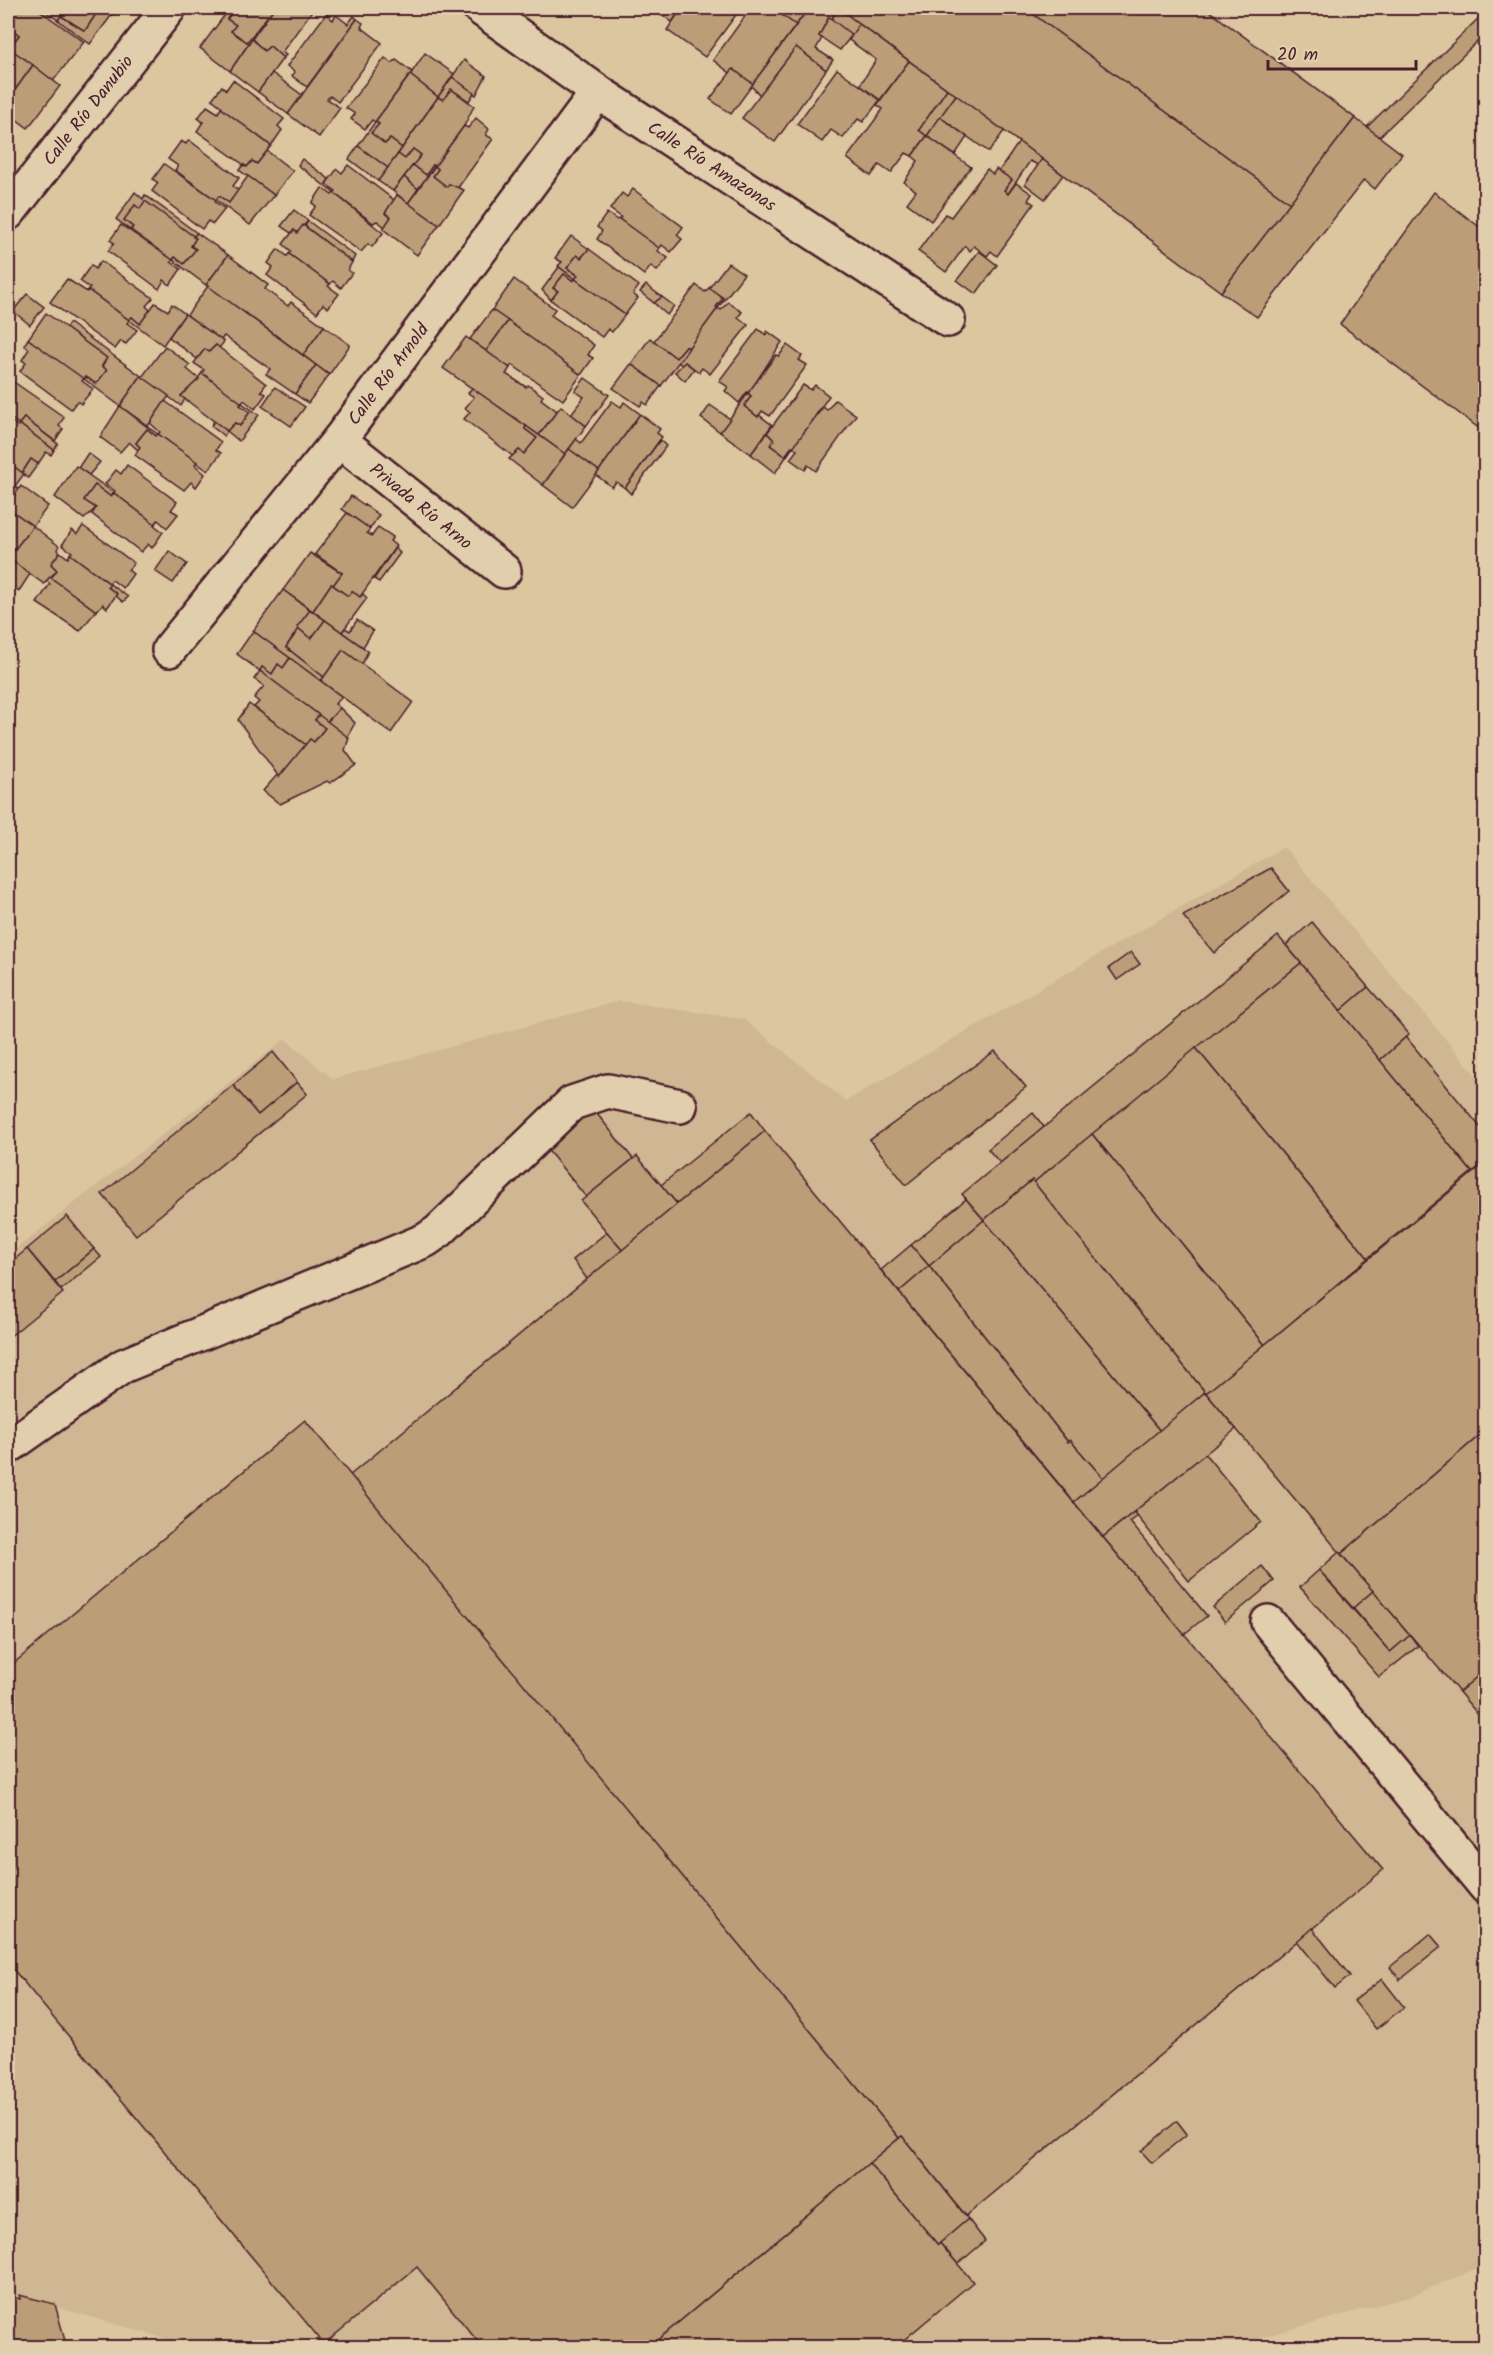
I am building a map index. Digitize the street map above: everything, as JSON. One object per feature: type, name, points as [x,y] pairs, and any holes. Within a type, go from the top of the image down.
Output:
[{"type":"street","name":"Calle Río Danubio","points":[[8,213],[169,8]]},
{"type":"street","name":"Calle Río Amazonas","points":[[480,8],[598,92],[948,320]]},
{"type":"street","name":"Calle Río Arnold","points":[[169,650],[339,440],[598,92]]},
{"type":"street","name":"Privada Río Arno","points":[[339,440],[504,572]]},
{"type":"street","points":[[8,1447],[123,1366],[426,1240],[439,1231],[572,1103],[608,1091],[680,1106]]},
{"type":"street","points":[[1268,1622],[1485,1887]]},
{"type":"shaded area","points":[[1284,847],[1485,1086],[1485,2265],[1411,2296],[1223,2348],[166,2348],[163,2338],[8,2293],[8,1255],[285,1039],[333,1079],[619,1001],[743,1019],[846,1101]]},
{"type":"building","points":[[8,8],[36,8],[84,42],[53,81],[9,48],[19,35],[8,26]]},
{"type":"building","points":[[40,8],[67,8],[58,20]]},
{"type":"building","points":[[67,8],[100,8],[85,31],[61,16]]},
{"type":"building","points":[[100,8],[117,8],[90,44],[58,20],[61,16],[85,31]]},
{"type":"building","points":[[230,8],[234,10],[227,19],[236,25],[231,31],[247,42],[254,32],[256,33],[230,71],[200,48]]},
{"type":"building","points":[[236,8],[274,8],[247,42],[231,31],[236,25],[227,19]]},
{"type":"building","points":[[274,8],[314,8],[282,52],[286,55],[283,58],[270,46],[264,51],[252,39]]},
{"type":"building","points":[[653,8],[682,8],[672,22]]},
{"type":"building","points":[[682,8],[741,8],[705,57],[667,30]]},
{"type":"building","points":[[751,8],[777,8],[775,10],[796,25],[753,84],[733,69],[730,73],[713,60]]},
{"type":"building","points":[[789,8],[797,13],[801,8],[809,8],[796,25],[775,10]]},
{"type":"building","points":[[809,8],[839,8],[831,20],[829,17],[819,36],[822,38],[816,49],[833,60],[826,70],[796,47],[760,95],[751,86]]},
{"type":"building","points":[[838,8],[1025,8],[1290,203],[1221,292]]},
{"type":"building","points":[[839,8],[859,24],[852,35],[831,20]]},
{"type":"building","points":[[1025,8],[1205,8],[1355,118],[1290,203]]},
{"type":"building","points":[[1486,11],[1486,44],[1484,35],[1379,137],[1367,127]]},
{"type":"building","points":[[326,14],[333,20],[336,15],[348,24],[354,16],[357,19],[307,87],[292,76],[295,72],[287,66]]},
{"type":"building","points":[[829,17],[852,35],[840,50],[819,36]]},
{"type":"building","points":[[357,19],[363,23],[361,27],[382,43],[338,102],[330,96],[327,99],[340,108],[319,137],[288,114]]},
{"type":"building","points":[[859,24],[909,61],[880,100],[860,85],[876,60],[849,40]]},
{"type":"building","points":[[8,26],[19,35],[9,48],[8,46]]},
{"type":"building","points":[[252,39],[264,51],[270,46],[283,58],[258,92],[230,71]]},
{"type":"building","points":[[796,47],[826,70],[775,142],[742,118]]},
{"type":"building","points":[[9,48],[33,65],[8,100],[8,50]]},
{"type":"building","points":[[425,53],[454,74],[438,97],[410,75]]},
{"type":"building","points":[[385,58],[392,63],[396,60],[412,72],[375,122],[372,120],[365,129],[351,119],[355,114],[346,108]]},
{"type":"building","points":[[464,60],[486,76],[476,95],[452,77]]},
{"type":"building","points":[[909,61],[947,89],[919,130],[927,136],[912,156],[906,153],[891,173],[879,165],[871,176],[847,158],[883,109],[877,105]]},
{"type":"building","points":[[33,65],[60,86],[28,128],[8,113],[8,100]]},
{"type":"building","points":[[733,69],[753,84],[731,114],[710,99]]},
{"type":"building","points":[[837,69],[880,100],[863,122],[858,119],[843,138],[831,130],[822,142],[797,124]]},
{"type":"building","points":[[272,73],[302,95],[288,114],[258,92]]},
{"type":"building","points":[[410,75],[438,97],[402,148],[390,139],[385,144],[371,133],[379,124],[375,122]]},
{"type":"building","points":[[452,77],[474,93],[469,101],[451,89],[443,100],[438,97]]},
{"type":"building","points":[[233,80],[284,119],[278,126],[282,130],[271,146],[212,99],[222,86],[226,90]]},
{"type":"building","points":[[451,89],[474,106],[464,126],[426,175],[413,165],[421,155],[413,149],[405,159],[398,154],[438,97],[443,100]]},
{"type":"building","points":[[947,89],[956,95],[927,136],[919,130]]},
{"type":"building","points":[[956,95],[1004,131],[989,152],[940,117]]},
{"type":"building","points":[[207,106],[218,113],[221,108],[271,146],[257,164],[252,161],[247,167],[197,131],[203,122],[198,118]]},
{"type":"building","points":[[940,117],[967,137],[955,155],[927,136]]},
{"type":"building","points":[[476,118],[489,129],[486,135],[493,139],[457,189],[449,184],[447,187],[433,176],[438,169],[435,166],[464,126],[468,128]]},
{"type":"building","points":[[1355,118],[1402,154],[1375,189],[1364,180],[1257,317],[1221,292]]},
{"type":"building","points":[[375,122],[379,124],[371,133],[385,144],[390,139],[402,148],[388,168],[358,146]]},
{"type":"building","points":[[927,136],[971,167],[931,221],[907,203],[916,191],[904,182],[918,161],[912,156]]},
{"type":"building","points":[[189,140],[239,178],[233,186],[239,191],[229,203],[219,196],[216,200],[175,170],[178,166],[168,159],[181,141],[186,144]]},
{"type":"building","points":[[1019,142],[1042,159],[1038,165],[1030,161],[1008,194],[1004,190],[1012,180],[999,171]]},
{"type":"building","points":[[358,146],[388,168],[378,181],[349,159]]},
{"type":"building","points":[[413,149],[421,155],[393,191],[378,181],[398,154],[405,159]]},
{"type":"building","points":[[267,151],[293,171],[274,195],[239,170],[243,165],[247,167],[252,161],[257,164]]},
{"type":"building","points":[[302,159],[329,179],[326,184],[336,191],[334,193],[298,165]]},
{"type":"building","points":[[1042,159],[1063,175],[1045,199],[1025,184]]},
{"type":"building","points":[[164,164],[216,200],[215,202],[225,209],[213,224],[208,221],[202,229],[152,191],[158,183],[153,179]]},
{"type":"building","points":[[348,165],[394,200],[385,213],[391,217],[385,227],[377,221],[373,223],[334,193],[336,191],[326,184],[337,169],[342,173]]},
{"type":"building","points":[[413,165],[426,175],[433,165],[435,166],[418,189],[404,177]]},
{"type":"building","points":[[435,166],[438,169],[433,176],[447,187],[449,184],[464,190],[439,225],[408,203]]},
{"type":"building","points":[[987,169],[993,174],[996,169],[1012,180],[1004,190],[1008,194],[1016,183],[1032,194],[1028,200],[1034,204],[997,256],[991,251],[987,256],[974,246],[970,251],[965,246],[946,272],[918,251],[945,214],[951,217]]},
{"type":"building","points":[[248,176],[274,195],[250,225],[216,200],[219,196],[229,203]]},
{"type":"building","points":[[404,177],[418,189],[408,203],[393,191]]},
{"type":"building","points":[[322,188],[332,195],[334,193],[383,233],[372,247],[368,244],[361,252],[309,215],[316,206],[312,203]]},
{"type":"building","points":[[633,189],[683,227],[677,235],[682,239],[671,252],[662,245],[659,249],[619,219],[621,217],[610,209],[622,193],[627,197]]},
{"type":"building","points":[[135,192],[143,199],[145,195],[197,233],[193,237],[145,201],[140,209],[135,205],[124,220],[133,227],[130,230],[116,219]]},
{"type":"building","points":[[1434,192],[1486,232],[1484,432],[1340,324]]},
{"type":"building","points":[[397,195],[439,225],[417,255],[383,229],[391,217],[385,213]]},
{"type":"building","points":[[145,201],[196,238],[191,246],[196,249],[184,264],[175,257],[171,259],[131,230],[133,227],[124,220],[135,205],[140,209]]},
{"type":"building","points":[[294,210],[308,221],[297,233],[294,230],[291,233],[281,226]]},
{"type":"building","points":[[607,213],[659,248],[658,251],[668,258],[657,271],[651,266],[644,275],[597,239],[602,231],[597,227]]},
{"type":"building","points":[[308,221],[355,256],[352,262],[305,226]]},
{"type":"building","points":[[121,225],[173,260],[171,262],[181,269],[170,285],[164,280],[159,289],[108,251],[114,243],[110,240]]},
{"type":"building","points":[[303,225],[352,262],[348,270],[352,273],[341,288],[333,281],[330,284],[289,254],[291,251],[283,244],[294,230],[297,233]]},
{"type":"building","points":[[197,233],[228,255],[206,285],[173,260],[175,257],[184,264],[196,249],[191,246],[196,238],[193,237]]},
{"type":"building","points":[[571,236],[589,249],[581,258],[577,255],[567,268],[578,275],[575,279],[558,266],[562,262],[555,258]]},
{"type":"building","points":[[278,249],[287,256],[289,254],[330,284],[328,286],[339,294],[328,308],[323,304],[317,313],[267,275],[273,267],[268,263]]},
{"type":"building","points":[[589,249],[639,286],[633,294],[638,298],[625,315],[575,279],[578,275],[567,268],[577,255],[581,258]]},
{"type":"building","points":[[979,251],[997,265],[976,294],[957,280]]},
{"type":"building","points":[[228,255],[268,285],[265,289],[288,306],[291,302],[324,326],[303,355],[206,285]]},
{"type":"building","points":[[101,261],[153,298],[146,306],[150,310],[140,324],[132,317],[129,320],[88,290],[90,288],[80,281],[91,265],[95,269]]},
{"type":"building","points":[[728,263],[744,274],[718,308],[716,307],[723,298],[709,288]]},
{"type":"building","points":[[559,267],[575,279],[573,281],[564,274],[553,288],[558,291],[551,300],[542,290]]},
{"type":"building","points":[[564,274],[573,281],[575,279],[625,315],[612,332],[608,329],[602,337],[551,300],[558,291],[553,288]]},
{"type":"building","points":[[67,279],[87,292],[88,290],[129,320],[127,323],[137,330],[126,344],[121,341],[115,349],[50,302]]},
{"type":"building","points":[[514,279],[555,309],[551,315],[594,345],[588,355],[593,358],[581,375],[492,310]]},
{"type":"building","points":[[646,285],[662,297],[654,303],[640,292]]},
{"type":"building","points":[[696,285],[705,292],[709,288],[723,298],[689,348],[686,346],[676,358],[654,341]]},
{"type":"building","points":[[208,286],[316,365],[295,394],[266,374],[270,369],[224,336],[221,340],[187,315]]},
{"type":"building","points":[[27,294],[44,307],[30,325],[13,311]]},
{"type":"building","points":[[662,297],[674,306],[667,315],[654,303]]},
{"type":"building","points":[[728,302],[742,312],[738,317],[748,325],[710,374],[702,368],[699,372],[685,362],[683,366],[678,362],[718,308],[721,310]]},
{"type":"building","points":[[155,303],[168,311],[172,304],[185,314],[163,345],[129,320],[132,317],[140,324]]},
{"type":"building","points":[[492,310],[508,321],[486,351],[470,339]]},
{"type":"building","points":[[46,313],[107,358],[102,366],[107,370],[96,384],[86,377],[83,379],[28,339]]},
{"type":"building","points":[[185,314],[224,342],[219,348],[216,345],[209,352],[205,349],[197,359],[169,337]]},
{"type":"building","points":[[508,321],[581,375],[563,400],[512,365],[509,368],[486,351]]},
{"type":"building","points":[[69,323],[141,376],[120,406],[84,379],[86,377],[96,384],[107,370],[102,366],[107,358],[66,328]]},
{"type":"building","points":[[324,326],[350,345],[329,375],[303,355]]},
{"type":"building","points":[[758,329],[766,335],[767,331],[782,342],[749,393],[747,392],[739,403],[725,391],[728,387],[719,381]]},
{"type":"building","points":[[466,337],[510,368],[506,374],[526,387],[528,385],[543,396],[541,399],[557,411],[539,435],[443,368]]},
{"type":"building","points":[[650,338],[676,358],[686,346],[689,348],[661,386],[631,364]]},
{"type":"building","points":[[28,339],[84,379],[82,381],[93,389],[81,404],[77,401],[71,409],[20,371],[26,363],[22,360],[29,349],[24,345]]},
{"type":"building","points":[[216,345],[266,384],[261,391],[266,394],[255,409],[244,400],[240,402],[202,373],[204,370],[194,363],[205,349],[209,352]]},
{"type":"building","points":[[787,345],[802,356],[799,360],[807,365],[770,416],[762,411],[758,417],[744,406],[751,396],[748,393],[776,355],[779,356]]},
{"type":"building","points":[[165,346],[190,365],[187,369],[199,379],[181,396],[185,399],[181,406],[142,377]]},
{"type":"building","points":[[685,362],[694,369],[685,381],[675,372]]},
{"type":"building","points":[[631,364],[661,386],[647,405],[643,402],[640,406],[613,388]]},
{"type":"building","points":[[316,365],[329,375],[308,403],[295,394]]},
{"type":"building","points":[[202,373],[242,403],[240,405],[250,412],[240,426],[235,423],[227,431],[181,396],[199,379]]},
{"type":"building","points":[[141,376],[169,396],[148,426],[120,406]]},
{"type":"building","points":[[585,378],[609,395],[586,426],[571,414],[584,397],[575,391]]},
{"type":"building","points":[[11,380],[64,417],[59,426],[63,429],[55,441],[24,418],[19,424],[8,416],[8,384]]},
{"type":"building","points":[[803,385],[811,390],[815,385],[829,396],[794,447],[792,446],[785,456],[770,445],[774,440],[767,433]]},
{"type":"building","points":[[275,387],[305,407],[291,426],[262,406]]},
{"type":"building","points":[[472,388],[526,426],[525,429],[537,438],[524,454],[519,450],[514,457],[464,419],[470,412],[465,408],[474,397],[468,393]]},
{"type":"building","points":[[748,393],[751,396],[744,406],[772,425],[751,454],[720,432]]},
{"type":"building","points":[[835,400],[856,415],[816,471],[808,465],[805,470],[790,459],[797,450],[793,447],[823,407],[827,410]]},
{"type":"building","points":[[165,401],[221,442],[216,450],[221,453],[208,471],[158,434],[160,432],[150,423]]},
{"type":"building","points":[[612,401],[621,407],[624,402],[640,414],[599,471],[569,449],[576,439],[581,443]]},
{"type":"building","points":[[242,403],[259,415],[239,441],[227,431],[235,423],[240,426],[250,412],[240,405]]},
{"type":"building","points":[[710,405],[730,419],[720,432],[701,418]]},
{"type":"building","points":[[120,406],[158,434],[156,436],[147,429],[136,443],[140,447],[138,450],[129,442],[120,452],[100,437]]},
{"type":"building","points":[[561,406],[586,426],[565,454],[539,435]]},
{"type":"building","points":[[640,414],[660,429],[657,433],[662,437],[625,488],[616,482],[612,487],[596,475]]},
{"type":"building","points":[[24,418],[58,444],[54,450],[19,424]]},
{"type":"building","points":[[8,419],[18,426],[19,424],[54,450],[51,455],[46,452],[38,464],[31,459],[22,473],[8,462]]},
{"type":"building","points":[[214,421],[227,431],[224,436],[211,426]]},
{"type":"building","points":[[526,426],[565,454],[543,485],[509,459],[519,450],[524,454],[537,438],[525,429]]},
{"type":"building","points":[[147,429],[156,436],[158,434],[197,462],[195,465],[205,474],[196,487],[191,482],[184,490],[135,455],[140,447],[136,443]]},
{"type":"building","points":[[767,433],[774,440],[770,445],[785,456],[793,447],[775,473],[751,454]]},
{"type":"building","points":[[660,440],[666,446],[631,494],[625,488]]},
{"type":"building","points":[[569,449],[599,471],[572,507],[543,485]]},
{"type":"building","points":[[88,453],[100,462],[89,475],[78,468]]},
{"type":"building","points":[[31,459],[38,464],[28,478],[22,473]]},
{"type":"building","points":[[8,462],[24,474],[15,486],[19,489],[10,502],[8,500]]},
{"type":"building","points":[[127,465],[177,502],[171,510],[178,514],[167,528],[158,520],[155,524],[105,484],[116,470],[121,474]]},
{"type":"building","points":[[76,466],[114,493],[111,497],[95,485],[84,500],[96,508],[84,519],[55,497]]},
{"type":"building","points":[[95,485],[111,497],[114,493],[163,532],[152,548],[148,544],[141,552],[92,514],[96,508],[84,500]]},
{"type":"building","points":[[21,486],[48,506],[33,526],[8,508]]},
{"type":"building","points":[[351,496],[379,515],[370,529],[342,509]]},
{"type":"building","points":[[8,508],[33,526],[8,558]]},
{"type":"building","points":[[347,513],[370,529],[367,533],[372,536],[378,527],[393,537],[390,541],[396,546],[360,597],[352,591],[348,596],[333,585],[342,573],[315,554]]},
{"type":"building","points":[[33,526],[59,546],[60,552],[51,564],[57,570],[44,584],[8,558]]},
{"type":"building","points":[[83,526],[134,563],[128,570],[133,574],[123,588],[112,580],[109,583],[70,554],[72,552],[62,545],[72,530],[77,534]]},
{"type":"building","points":[[395,548],[400,553],[379,582],[374,579]]},
{"type":"building","points":[[169,551],[187,564],[173,583],[155,571]]},
{"type":"building","points":[[60,552],[68,558],[70,554],[110,584],[108,587],[117,594],[107,608],[103,604],[96,611],[51,578],[57,570],[51,564]]},
{"type":"building","points":[[310,553],[342,573],[333,585],[331,584],[313,611],[283,590]]},
{"type":"building","points":[[8,558],[30,574],[19,591],[8,584]]},
{"type":"building","points":[[50,577],[96,611],[80,631],[37,603],[50,584],[46,581]]},
{"type":"building","points":[[110,584],[128,597],[123,602],[108,587]]},
{"type":"building","points":[[331,584],[348,596],[352,591],[360,597],[363,594],[367,598],[342,632],[313,611]]},
{"type":"building","points":[[283,590],[310,610],[286,647],[324,677],[321,681],[253,631]]},
{"type":"building","points":[[310,610],[325,620],[311,639],[297,627]]},
{"type":"building","points":[[325,620],[368,651],[362,664],[343,650],[324,677],[286,647],[299,629],[311,639]]},
{"type":"building","points":[[357,620],[373,631],[363,647],[342,632],[345,628],[350,631]]},
{"type":"building","points":[[253,631],[290,658],[283,668],[278,664],[272,674],[262,667],[260,671],[237,654]]},
{"type":"building","points":[[343,650],[413,702],[391,733],[321,681]]},
{"type":"building","points":[[290,658],[342,697],[335,704],[340,708],[327,722],[260,671],[262,667],[272,674],[278,664],[283,668]]},
{"type":"building","points":[[260,671],[319,715],[315,720],[325,728],[314,742],[310,739],[306,745],[254,707],[259,702],[254,698],[264,686],[254,679]]},
{"type":"building","points":[[249,704],[306,745],[279,777],[238,720]]},
{"type":"building","points":[[340,708],[355,723],[347,737],[327,722]]},
{"type":"building","points":[[319,715],[349,738],[345,750],[356,765],[330,783],[327,781],[280,804],[263,791],[277,775],[279,777],[310,739],[314,742],[325,728],[315,720]]},
{"type":"building","points":[[1271,868],[1289,891],[1214,953],[1183,916]]},
{"type":"building","points":[[1312,922],[1368,987],[1340,1011],[1286,945]]},
{"type":"building","points":[[1278,936],[1301,963],[1033,1183],[1032,1180],[984,1220],[962,1194]]},
{"type":"building","points":[[1131,952],[1140,964],[1117,980],[1109,968]]},
{"type":"building","points":[[1301,963],[1472,1172],[1368,1258],[1196,1048]]},
{"type":"building","points":[[1368,987],[1409,1034],[1380,1060],[1340,1011]]},
{"type":"building","points":[[1406,1037],[1486,1134],[1486,1162],[1472,1172],[1380,1060]]},
{"type":"building","points":[[1196,1048],[1368,1258],[1265,1345],[1092,1134]]},
{"type":"building","points":[[995,1051],[1026,1087],[906,1185],[870,1140]]},
{"type":"building","points":[[273,1052],[297,1082],[258,1115],[233,1085]]},
{"type":"building","points":[[297,1082],[307,1094],[136,1235],[102,1194],[233,1085],[258,1115]]},
{"type":"building","points":[[590,1105],[633,1159],[586,1197],[542,1143]]},
{"type":"building","points":[[751,1112],[765,1131],[677,1204],[661,1185]]},
{"type":"building","points":[[1033,1113],[1044,1127],[1000,1163],[988,1149]]},
{"type":"building","points":[[765,1131],[1383,1870],[966,2216],[902,2136],[899,2138],[349,1476]]},
{"type":"building","points":[[1092,1134],[1265,1345],[1206,1393],[1033,1183]]},
{"type":"building","points":[[637,1156],[677,1204],[622,1250],[581,1201]]},
{"type":"building","points":[[1486,1162],[1486,1430],[1341,1554],[1206,1393]]},
{"type":"building","points":[[1032,1180],[1205,1392],[1160,1431],[984,1220]]},
{"type":"building","points":[[966,1199],[984,1220],[929,1266],[911,1245]]},
{"type":"building","points":[[67,1216],[94,1249],[55,1282],[27,1249]]},
{"type":"building","points":[[984,1220],[1160,1431],[1103,1478],[1070,1440],[1068,1442],[929,1266]]},
{"type":"building","points":[[607,1232],[622,1250],[587,1279],[573,1260]]},
{"type":"building","points":[[911,1245],[929,1266],[899,1292],[881,1270]]},
{"type":"building","points":[[27,1249],[63,1293],[8,1338],[8,1265]]},
{"type":"building","points":[[94,1249],[101,1257],[61,1290],[55,1282]]},
{"type":"building","points":[[929,1266],[1068,1442],[1070,1440],[1103,1478],[1074,1502],[899,1292]]},
{"type":"building","points":[[1205,1392],[1236,1429],[1103,1537],[1074,1502]]},
{"type":"building","points":[[305,1420],[899,2138],[648,2348],[483,2348],[417,2267],[324,2344],[8,1963],[8,1668]]},
{"type":"building","points":[[1486,1430],[1486,1669],[1459,1692],[1341,1554]]},
{"type":"building","points":[[1205,1454],[1261,1522],[1189,1581],[1134,1512]]},
{"type":"building","points":[[1134,1512],[1138,1516],[1130,1522],[1207,1616],[1184,1634],[1103,1537]]},
{"type":"building","points":[[1339,1552],[1373,1591],[1353,1608],[1319,1570]]},
{"type":"building","points":[[1262,1566],[1274,1581],[1225,1622],[1213,1607]]},
{"type":"building","points":[[1319,1570],[1390,1652],[1410,1635],[1418,1646],[1379,1677],[1300,1587]]},
{"type":"building","points":[[1373,1591],[1410,1635],[1390,1652],[1353,1608]]},
{"type":"building","points":[[1486,1669],[1486,1724],[1459,1692]]},
{"type":"building","points":[[1312,1928],[1350,1976],[1335,1988],[1297,1941]]},
{"type":"building","points":[[1430,1934],[1441,1947],[1400,1980],[1390,1967]]},
{"type":"building","points":[[1382,1979],[1404,2007],[1376,2029],[1354,2001]]},
{"type":"building","points":[[1177,2121],[1187,2134],[1152,2163],[1141,2151]]},
{"type":"building","points":[[902,2136],[968,2219],[938,2245],[869,2163]]},
{"type":"building","points":[[869,2163],[938,2245],[940,2243],[973,2282],[894,2348],[648,2348]]},
{"type":"building","points":[[968,2219],[985,2241],[958,2264],[940,2243]]},
{"type":"building","points":[[19,2295],[55,2304],[67,2348],[8,2348],[8,2296],[20,2299]]}]
